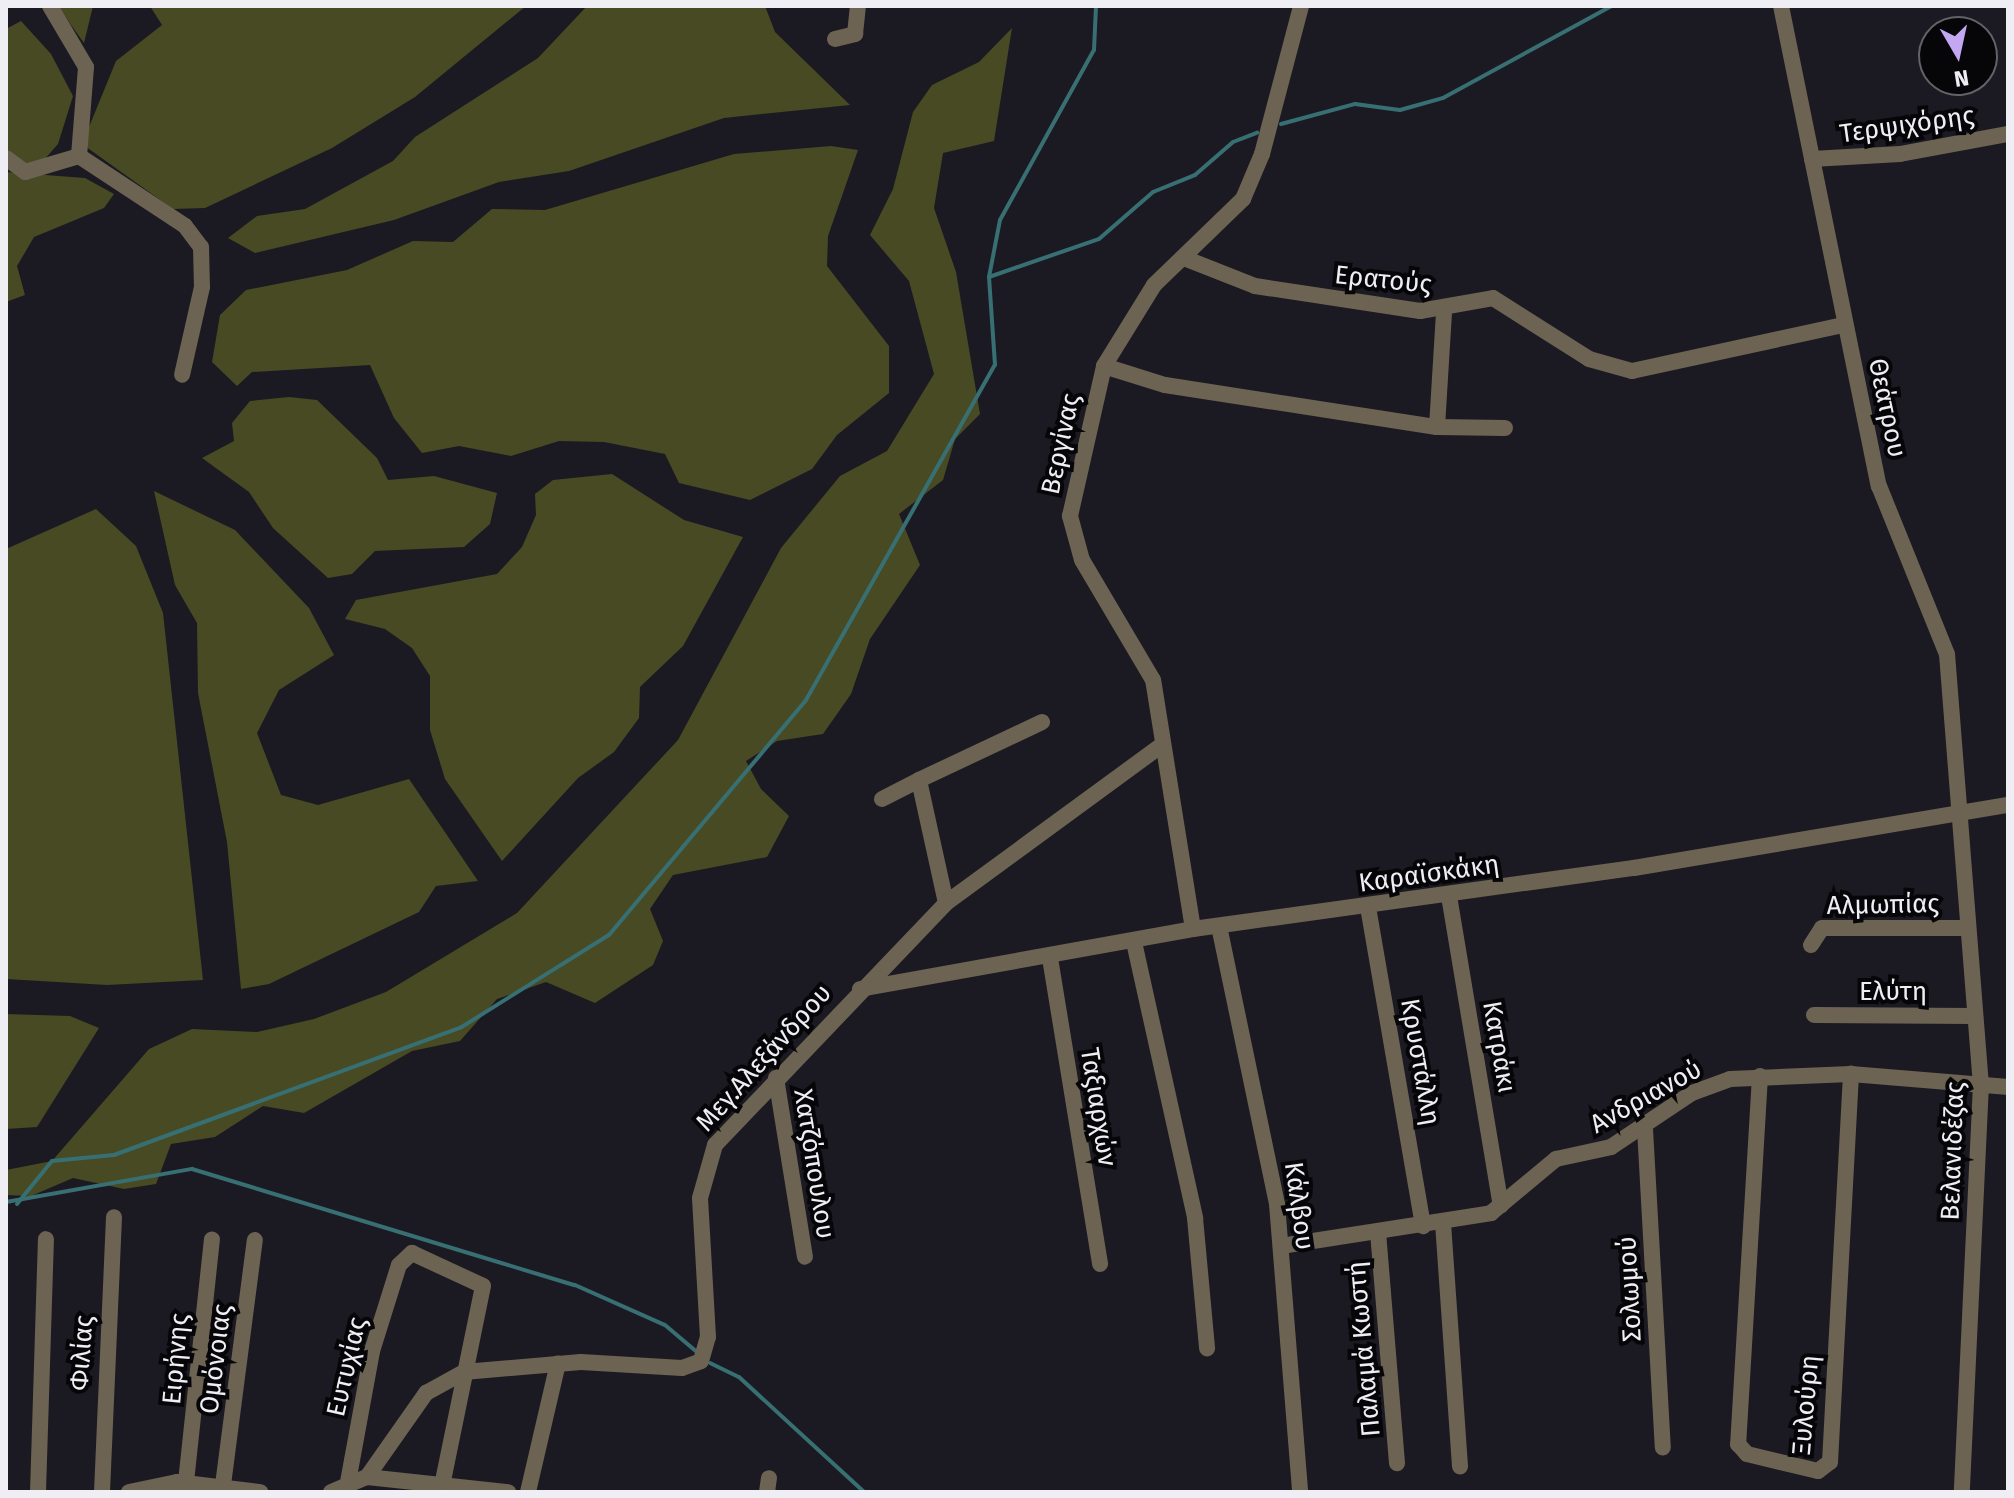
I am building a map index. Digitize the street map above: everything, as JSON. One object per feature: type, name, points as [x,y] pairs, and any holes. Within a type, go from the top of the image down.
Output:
[{"type":"street","points":[[50,6],[86,67],[79,156]]},
{"type":"street","points":[[835,39],[855,34],[858,6]]},
{"type":"street","name":"Βεργίνας","points":[[1193,929],[1149,670],[1105,604],[1072,530],[1075,480],[1104,366],[1146,295],[1243,199],[1262,154],[1301,6]]},
{"type":"street","name":"Θεάτρου","points":[[1781,6],[1843,325],[1884,500],[1937,615],[1947,654],[1959,812]]},
{"type":"street","name":"Τερψιχόρης","points":[[1812,159],[1900,154],[2008,134]]},
{"type":"street","points":[[6,158],[25,172],[79,156],[185,226],[201,247],[202,287],[182,375]]},
{"type":"street","name":"Ερατούς","points":[[1184,258],[1255,286],[1444,311],[1473,297],[1493,298],[1589,359],[1632,371],[1843,325]]},
{"type":"street","points":[[1437,427],[1444,311]]},
{"type":"street","points":[[1104,366],[1165,385],[1437,427],[1505,428]]},
{"type":"street","points":[[882,799],[1042,722]]},
{"type":"street","name":"Μεγ.Αλεξάνδρου","points":[[367,1477],[426,1393],[464,1372],[558,1363],[682,1368],[704,1357],[704,1168],[733,1121],[858,989],[946,903],[1162,745]]},
{"type":"street","points":[[919,780],[946,903]]},
{"type":"street","name":"Καραϊσκάκη","points":[[858,989],[1050,958],[1193,929],[1220,931],[2008,805]]},
{"type":"street","name":"Βελανιδέζας","points":[[1959,812],[1973,1016],[1981,1084],[1962,1492]]},
{"type":"street","name":"Κατράκι","points":[[1449,896],[1501,1206]]},
{"type":"street","name":"Κρυστάλλη","points":[[1368,907],[1423,1226]]},
{"type":"street","name":"Αλμωπίας","points":[[1811,945],[1822,928],[1967,928]]},
{"type":"street","name":"Κάλβου","points":[[1220,931],[1281,1246],[1300,1492]]},
{"type":"street","points":[[1134,942],[1195,1218],[1207,1348]]},
{"type":"street","name":"Ταξιαρχών","points":[[1050,958],[1100,1264]]},
{"type":"street","name":"Ελύτη","points":[[1814,1015],[1973,1016]]},
{"type":"street","name":"Ανδριανού","points":[[1281,1246],[1443,1223],[1501,1206],[1556,1159],[1611,1147],[1645,1129],[1692,1093],[1760,1076],[1851,1074],[2008,1087]]},
{"type":"street","name":"Ξυλούρη","points":[[1760,1076],[1738,1444],[1747,1454],[1818,1471],[1830,1462],[1851,1074]]},
{"type":"street","name":"Χατζόπουλου","points":[[776,1078],[805,1257]]},
{"type":"street","name":"Σολωμού","points":[[1645,1129],[1663,1447]]},
{"type":"street","name":"Φιλίας","points":[[102,1492],[114,1217]]},
{"type":"street","points":[[1443,1223],[1460,1466]]},
{"type":"street","name":"Παλαμά Κωστή","points":[[1378,1232],[1397,1463]]},
{"type":"street","points":[[38,1492],[46,1239]]},
{"type":"street","name":"Ειρήνης","points":[[186,1482],[212,1239]]},
{"type":"street","name":"Ομόνοιας","points":[[223,1485],[255,1240]]},
{"type":"street","name":"Ευτυχίας","points":[[348,1482],[372,1351],[399,1265],[416,1253],[481,1283],[464,1372]]},
{"type":"street","points":[[528,1492],[558,1363]]},
{"type":"street","points":[[443,1481],[464,1372]]},
{"type":"street","points":[[331,1492],[348,1482],[367,1477],[443,1481],[508,1492]]},
{"type":"street","points":[[129,1492],[186,1482],[260,1492]]},
{"type":"green space","points":[[59,6],[93,6],[84,43],[71,25]]},
{"type":"green space","points":[[150,6],[526,6],[415,97],[332,148],[205,208],[173,209],[82,144],[116,61],[162,25]]},
{"type":"green space","points":[[587,6],[765,6],[775,32],[850,105],[724,118],[569,171],[499,182],[394,220],[255,253],[228,238],[257,216],[305,209],[393,161],[415,137],[538,58]]},
{"type":"green space","points":[[21,21],[51,54],[73,96],[58,144],[43,161],[18,167],[6,147],[6,29]]},
{"type":"green space","points":[[1012,28],[994,141],[943,153],[934,208],[956,272],[980,414],[955,439],[943,480],[899,514],[920,565],[870,639],[851,694],[823,734],[777,741],[746,761],[761,789],[789,816],[767,857],[673,875],[650,909],[663,941],[653,965],[595,1003],[546,982],[497,999],[460,1041],[412,1051],[304,1113],[263,1106],[215,1137],[171,1144],[156,1184],[124,1189],[73,1178],[31,1196],[6,1195],[6,1170],[52,1161],[149,1049],[192,1029],[257,1032],[314,1019],[386,992],[517,913],[678,740],[781,548],[840,476],[887,451],[934,374],[909,281],[870,235],[893,189],[913,112],[932,85],[979,62]]},
{"type":"green space","points":[[831,146],[858,150],[828,236],[827,266],[889,346],[889,393],[837,435],[812,469],[750,500],[679,483],[665,454],[604,442],[559,441],[511,456],[459,446],[422,453],[394,418],[370,365],[252,372],[237,386],[212,362],[220,315],[246,290],[347,270],[413,241],[453,242],[492,209],[545,210],[734,154]]},
{"type":"green space","points":[[6,172],[85,178],[114,194],[104,208],[34,237],[17,266],[25,295],[6,302]]},
{"type":"green space","points":[[289,397],[317,400],[377,458],[388,480],[434,476],[497,493],[490,524],[464,547],[375,551],[352,574],[328,578],[273,528],[249,492],[202,458],[234,441],[232,423],[250,401]]},
{"type":"green space","points":[[612,474],[684,520],[743,537],[683,646],[640,687],[639,718],[614,752],[578,778],[502,861],[445,779],[430,730],[430,676],[412,648],[385,629],[345,619],[356,600],[497,574],[522,547],[536,515],[535,494],[553,480]]},
{"type":"green space","points":[[154,491],[235,530],[309,608],[334,655],[279,690],[257,733],[281,795],[318,805],[409,779],[478,881],[436,886],[419,912],[269,984],[241,989],[227,842],[198,693],[197,623],[175,585]]},
{"type":"green space","points":[[96,509],[136,546],[163,613],[203,980],[107,985],[6,979],[6,549]]},
{"type":"green space","points":[[6,1014],[70,1016],[99,1028],[37,1127],[6,1129]]},
{"type":"waterway","points":[[17,1204],[52,1161],[114,1155],[460,1028],[609,935],[806,700],[995,365],[989,277],[1000,220],[1094,50],[1096,6]]},
{"type":"waterway","points":[[1281,124],[1355,104],[1400,110],[1443,98],[1612,6]]},
{"type":"waterway","points":[[989,277],[1099,239],[1153,192],[1195,175],[1233,142],[1257,133]]},
{"type":"waterway","points":[[6,1202],[192,1169],[575,1285],[665,1325],[698,1353]]},
{"type":"waterway","points":[[710,1363],[739,1377],[864,1492]]}]
